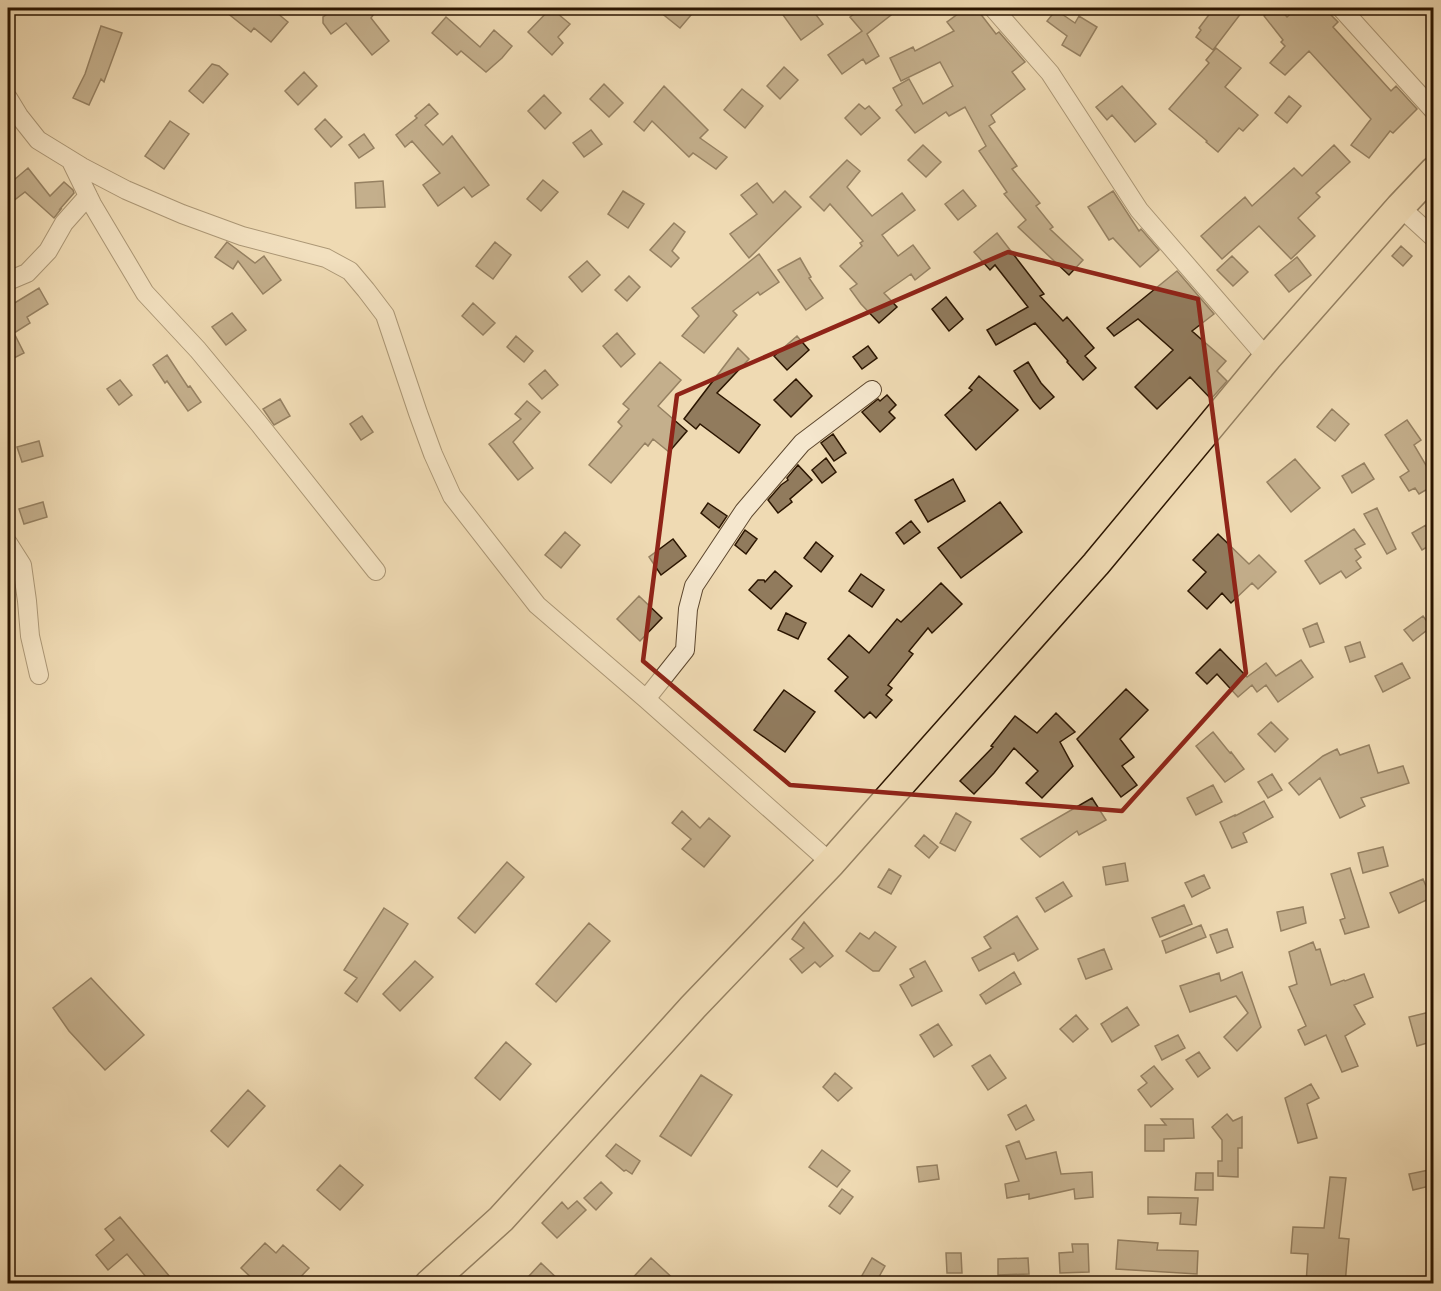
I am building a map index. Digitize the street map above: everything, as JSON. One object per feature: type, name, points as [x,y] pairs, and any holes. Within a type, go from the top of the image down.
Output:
[{"type":"main road","points":[[429,1284],[501,1219],[693,1007],[831,863],[1096,564],[1267,358],[1434,171]]},
{"type":"street","points":[[993,8],[1050,73],[1138,210],[1267,358]]},
{"type":"street","points":[[1341,8],[1434,111]]},
{"type":"street","points":[[8,98],[38,140],[71,161],[126,190],[242,236],[326,258],[350,271],[385,315],[433,454],[452,496],[537,605],[831,863]]},
{"type":"street","points":[[71,161],[88,196],[145,293],[198,350],[261,424],[376,571]]},
{"type":"street","points":[[8,281],[27,273],[48,251],[64,223],[88,196]]},
{"type":"street","points":[[1400,207],[1434,238]]},
{"type":"street","points":[[646,699],[685,650],[688,609],[694,586],[744,511],[802,443],[872,390]]},
{"type":"street","points":[[8,543],[22,565],[30,636],[39,675]]},
{"type":"highlighted area","points":[[1008,252],[1198,299],[1246,673],[1122,811],[790,785],[643,661],[677,395]]},
{"type":"building","points":[[221,8],[271,8],[288,22],[271,42],[254,28],[251,32]]},
{"type":"building","points":[[334,8],[378,8],[371,18],[389,41],[372,55],[346,23],[331,34],[323,23],[323,17]]},
{"type":"building","points":[[551,8],[570,24],[558,37],[563,43],[552,55],[528,32]]},
{"type":"building","points":[[655,8],[697,8],[680,28]]},
{"type":"building","points":[[793,8],[811,8],[823,24],[801,40],[783,15]]},
{"type":"building","points":[[862,8],[900,8],[867,34],[879,56],[866,64],[863,59],[842,74],[828,55],[862,31],[850,17]]},
{"type":"building","points":[[966,8],[976,8],[996,34],[999,32],[1025,62],[1012,72],[1025,89],[991,115],[995,122],[989,126],[1017,166],[1012,169],[1040,203],[1036,206],[1053,227],[1050,229],[1083,260],[1069,275],[1018,227],[1026,220],[1004,194],[1007,192],[979,151],[986,146],[965,107],[949,116],[946,112],[915,133],[896,110],[902,105],[893,88],[909,79],[923,104],[953,86],[940,62],[901,81],[890,58],[913,47],[915,51],[954,31],[947,22]]},
{"type":"building","points":[[1214,8],[1245,8],[1213,50],[1196,37],[1201,30],[1199,28]]},
{"type":"building","points":[[1275,8],[1279,8],[1287,17],[1297,8],[1324,8],[1338,22],[1333,27],[1391,91],[1396,86],[1417,109],[1393,133],[1390,131],[1369,158],[1351,145],[1371,119],[1309,51],[1285,75],[1270,63],[1285,46],[1281,42],[1283,40],[1264,16]]},
{"type":"building","points":[[1056,10],[1075,23],[1079,16],[1097,27],[1080,56],[1062,45],[1067,36],[1047,21]]},
{"type":"building","points":[[446,17],[480,47],[494,30],[512,46],[486,72],[461,51],[457,55],[432,33]]},
{"type":"building","points":[[101,26],[122,33],[104,82],[101,79],[89,105],[73,98],[85,74]]},
{"type":"building","points":[[1216,48],[1241,68],[1225,87],[1258,115],[1243,131],[1239,128],[1218,152],[1169,109],[1209,63],[1206,60]]},
{"type":"building","points":[[212,64],[219,66],[228,74],[203,103],[189,91]]},
{"type":"building","points":[[784,67],[798,80],[780,99],[767,86]]},
{"type":"building","points":[[304,72],[317,86],[298,105],[285,91]]},
{"type":"building","points":[[604,84],[623,103],[609,117],[590,99]]},
{"type":"building","points":[[664,86],[708,130],[700,138],[727,157],[716,169],[693,153],[689,157],[652,121],[644,131],[634,122]]},
{"type":"building","points":[[1122,86],[1156,124],[1135,142],[1112,115],[1107,120],[1096,107]]},
{"type":"building","points":[[742,89],[763,106],[745,128],[724,110]]},
{"type":"building","points":[[544,95],[561,113],[545,129],[528,111]]},
{"type":"building","points":[[1289,96],[1301,106],[1287,123],[1275,113]]},
{"type":"building","points":[[429,104],[438,114],[425,125],[443,145],[452,136],[489,185],[472,197],[464,187],[438,206],[423,185],[440,173],[412,141],[405,147],[396,135],[417,118],[415,116]]},
{"type":"building","points":[[859,104],[865,109],[869,106],[880,118],[861,135],[845,118]]},
{"type":"building","points":[[325,119],[342,137],[331,147],[315,129]]},
{"type":"building","points":[[170,121],[189,134],[164,169],[145,156]]},
{"type":"building","points":[[591,130],[602,144],[584,157],[573,143]]},
{"type":"building","points":[[364,134],[374,148],[359,158],[349,145]]},
{"type":"building","points":[[923,145],[941,162],[926,177],[908,160]]},
{"type":"building","points":[[1334,145],[1350,162],[1316,193],[1320,197],[1298,218],[1315,236],[1291,259],[1259,226],[1222,259],[1201,236],[1245,197],[1252,206],[1294,168],[1302,176]]},
{"type":"building","points":[[847,160],[860,171],[847,187],[872,216],[902,193],[915,210],[882,235],[898,256],[913,245],[930,268],[915,280],[911,274],[884,293],[897,307],[879,323],[850,289],[857,284],[840,266],[862,246],[860,243],[863,241],[830,204],[824,211],[810,197]]},
{"type":"building","points":[[28,168],[50,196],[64,182],[73,190],[74,193],[54,218],[25,192],[8,205],[8,185]]},
{"type":"building","points":[[543,180],[558,192],[541,211],[527,199]]},
{"type":"building","points":[[383,181],[385,207],[356,208],[355,183]]},
{"type":"building","points":[[757,183],[773,203],[785,191],[801,207],[749,258],[730,234],[757,214],[741,195]]},
{"type":"building","points":[[963,190],[976,206],[958,220],[945,204]]},
{"type":"building","points":[[623,191],[644,204],[628,228],[608,214]]},
{"type":"building","points":[[1113,191],[1139,231],[1141,229],[1159,250],[1140,267],[1113,238],[1109,240],[1088,207]]},
{"type":"building","points":[[674,223],[685,232],[672,251],[679,258],[671,267],[650,250]]},
{"type":"building","points":[[997,233],[1044,294],[1040,296],[1063,321],[1067,317],[1094,348],[1085,356],[1096,368],[1083,380],[1035,323],[996,345],[987,330],[1028,307],[995,265],[990,270],[974,252]]},
{"type":"building","points":[[227,242],[255,263],[264,256],[281,280],[263,294],[238,261],[233,269],[215,257]]},
{"type":"building","points":[[495,242],[511,255],[493,279],[476,266]]},
{"type":"building","points":[[1401,246],[1412,256],[1403,266],[1392,256]]},
{"type":"building","points":[[759,254],[779,282],[760,295],[758,292],[733,311],[737,315],[704,353],[682,336],[699,316],[692,308]]},
{"type":"building","points":[[1232,256],[1248,272],[1233,286],[1217,270]]},
{"type":"building","points":[[1297,257],[1311,275],[1289,292],[1275,275]]},
{"type":"building","points":[[800,258],[811,277],[809,278],[823,298],[806,310],[778,270]]},
{"type":"building","points":[[587,261],[600,275],[582,292],[569,277]]},
{"type":"building","points":[[1177,271],[1214,314],[1192,331],[1226,361],[1217,371],[1227,381],[1211,399],[1190,377],[1157,409],[1135,387],[1173,350],[1138,319],[1114,336],[1107,328]]},
{"type":"building","points":[[629,276],[640,287],[627,301],[615,290]]},
{"type":"building","points":[[39,288],[48,304],[27,317],[30,323],[14,333],[24,353],[8,361],[8,307]]},
{"type":"building","points":[[946,297],[963,319],[949,331],[932,309]]},
{"type":"building","points":[[473,303],[495,323],[483,335],[462,316]]},
{"type":"building","points":[[232,313],[246,330],[226,345],[212,327]]},
{"type":"building","points":[[617,333],[635,354],[621,367],[603,346]]},
{"type":"building","points":[[516,336],[533,351],[524,362],[507,347]]},
{"type":"building","points":[[797,336],[809,350],[787,370],[774,356]]},
{"type":"building","points":[[868,346],[877,358],[862,369],[853,357]]},
{"type":"building","points":[[738,348],[749,359],[717,393],[760,425],[739,453],[700,424],[696,429],[684,419]]},
{"type":"building","points":[[167,355],[201,402],[188,411],[153,365]]},
{"type":"building","points":[[660,362],[681,380],[658,406],[687,431],[669,452],[653,439],[648,446],[645,443],[611,483],[589,465],[622,426],[618,422],[629,409],[623,404]]},
{"type":"building","points":[[1028,362],[1041,383],[1054,397],[1040,409],[1014,371]]},
{"type":"building","points":[[545,370],[558,385],[542,399],[529,384]]},
{"type":"building","points":[[979,376],[1018,410],[976,450],[945,415],[972,390],[969,388]]},
{"type":"building","points":[[796,379],[812,396],[791,417],[774,400]]},
{"type":"building","points":[[120,380],[132,395],[119,405],[107,389]]},
{"type":"building","points":[[887,395],[896,405],[889,412],[895,418],[880,432],[862,412]]},
{"type":"building","points":[[280,399],[290,416],[274,425],[263,409]]},
{"type":"building","points":[[527,401],[540,412],[513,442],[533,468],[518,480],[489,444],[521,419],[515,414]]},
{"type":"building","points":[[1332,409],[1349,424],[1335,441],[1317,427]]},
{"type":"building","points":[[362,416],[373,432],[361,440],[350,424]]},
{"type":"building","points":[[1407,420],[1421,440],[1414,445],[1433,477],[1427,481],[1431,487],[1419,494],[1415,488],[1409,491],[1400,477],[1409,471],[1385,435]]},
{"type":"building","points":[[833,434],[846,453],[834,461],[821,443]]},
{"type":"building","points":[[39,441],[43,456],[22,462],[17,447]]},
{"type":"building","points":[[826,458],[836,472],[822,483],[812,470]]},
{"type":"building","points":[[1295,459],[1320,488],[1291,512],[1267,482]]},
{"type":"building","points":[[1364,463],[1374,479],[1352,493],[1342,476]]},
{"type":"building","points":[[798,465],[812,480],[790,499],[792,502],[778,513],[768,500],[788,480],[787,478]]},
{"type":"building","points":[[953,479],[965,501],[928,522],[915,500]]},
{"type":"building","points":[[43,502],[47,517],[24,524],[19,509]]},
{"type":"building","points":[[1000,502],[1022,532],[961,578],[938,548]]},
{"type":"building","points":[[708,503],[727,516],[719,528],[701,513]]},
{"type":"building","points":[[1377,508],[1396,549],[1387,554],[1364,514]]},
{"type":"building","points":[[911,521],[920,532],[904,544],[896,533]]},
{"type":"building","points":[[1426,525],[1434,538],[1434,543],[1422,550],[1412,533]]},
{"type":"building","points":[[1354,529],[1365,544],[1355,549],[1361,557],[1356,561],[1361,568],[1346,578],[1341,571],[1320,584],[1305,561]]},
{"type":"building","points":[[745,530],[757,539],[746,554],[735,545]]},
{"type":"building","points":[[565,532],[580,545],[561,568],[545,555]]},
{"type":"building","points":[[1218,534],[1249,564],[1259,555],[1276,572],[1258,589],[1252,583],[1231,603],[1222,593],[1207,609],[1188,591],[1206,572],[1193,560]]},
{"type":"building","points":[[673,539],[686,556],[661,575],[649,557]]},
{"type":"building","points":[[816,542],[833,556],[821,572],[804,558]]},
{"type":"building","points":[[775,571],[792,586],[771,609],[749,590],[758,580],[765,582]]},
{"type":"building","points":[[861,574],[884,590],[872,607],[849,591]]},
{"type":"building","points":[[941,583],[962,604],[932,633],[928,628],[909,651],[913,654],[888,685],[892,688],[886,695],[892,700],[876,718],[870,712],[864,718],[835,691],[848,677],[828,659],[849,635],[869,653],[897,619],[901,622]]},
{"type":"building","points":[[639,596],[662,618],[640,641],[617,619]]},
{"type":"building","points":[[786,613],[806,623],[798,639],[778,630]]},
{"type":"building","points":[[1423,616],[1431,627],[1413,641],[1404,630]]},
{"type":"building","points":[[1317,623],[1324,642],[1310,647],[1303,629]]},
{"type":"building","points":[[1360,642],[1365,657],[1350,662],[1345,647]]},
{"type":"building","points":[[1220,649],[1247,677],[1266,663],[1276,676],[1301,660],[1313,677],[1278,702],[1266,685],[1257,692],[1252,685],[1238,697],[1217,674],[1207,684],[1196,673]]},
{"type":"building","points":[[1402,663],[1410,678],[1383,692],[1375,676]]},
{"type":"building","points":[[1126,689],[1148,710],[1120,739],[1134,757],[1122,766],[1137,785],[1121,797],[1077,739]]},
{"type":"building","points":[[784,690],[815,712],[785,752],[754,730]]},
{"type":"building","points":[[1056,713],[1075,732],[1060,742],[1073,766],[1042,798],[1026,783],[1038,771],[1014,748],[974,794],[960,781],[993,747],[991,746],[1015,716],[1037,733]]},
{"type":"building","points":[[1271,722],[1288,739],[1275,752],[1258,734]]},
{"type":"building","points":[[1213,732],[1244,769],[1225,782],[1196,746]]},
{"type":"building","points":[[1369,745],[1378,773],[1403,766],[1409,783],[1361,798],[1365,806],[1340,818],[1320,778],[1299,795],[1289,783],[1323,756],[1337,749],[1340,755]]},
{"type":"building","points":[[1272,774],[1282,790],[1268,798],[1258,782]]},
{"type":"building","points":[[1213,785],[1222,802],[1196,815],[1187,798]]},
{"type":"building","points":[[1092,798],[1106,820],[1079,835],[1077,831],[1040,857],[1021,839]]},
{"type":"building","points":[[1264,801],[1273,817],[1243,833],[1247,842],[1232,848],[1220,822]]},
{"type":"building","points":[[682,811],[700,828],[709,818],[730,836],[704,867],[682,849],[691,839],[672,823]]},
{"type":"building","points":[[956,813],[971,822],[955,851],[940,843]]},
{"type":"building","points":[[924,835],[938,847],[929,858],[915,846]]},
{"type":"building","points":[[1383,847],[1388,866],[1363,873],[1358,853]]},
{"type":"building","points":[[507,862],[524,877],[475,933],[458,918]]},
{"type":"building","points":[[1125,863],[1128,881],[1106,885],[1103,867]]},
{"type":"building","points":[[1350,868],[1369,927],[1345,934],[1340,920],[1345,918],[1331,874]]},
{"type":"building","points":[[889,869],[901,876],[891,894],[878,887]]},
{"type":"building","points":[[1204,875],[1210,888],[1192,897],[1185,883]]},
{"type":"building","points":[[1423,879],[1431,898],[1399,913],[1390,893]]},
{"type":"building","points":[[1063,882],[1072,896],[1045,912],[1036,898]]},
{"type":"building","points":[[1184,905],[1192,924],[1160,937],[1152,918]]},
{"type":"building","points":[[1303,907],[1306,923],[1281,931],[1277,912]]},
{"type":"building","points":[[384,908],[408,924],[357,1002],[345,993],[357,978],[344,970]]},
{"type":"building","points":[[1017,916],[1038,949],[1018,961],[1014,953],[979,971],[972,958],[991,948],[984,937]]},
{"type":"building","points":[[804,922],[833,956],[820,967],[815,962],[802,973],[790,959],[804,948],[792,939]]},
{"type":"building","points":[[589,923],[610,941],[556,1002],[536,984]]},
{"type":"building","points":[[1201,925],[1206,937],[1166,953],[1162,941]]},
{"type":"building","points":[[1227,929],[1233,947],[1217,953],[1210,935]]},
{"type":"building","points":[[875,932],[896,947],[879,971],[873,971],[846,951],[860,933],[869,939]]},
{"type":"building","points":[[1313,942],[1316,950],[1320,949],[1331,985],[1364,974],[1373,997],[1354,1005],[1365,1024],[1345,1036],[1358,1066],[1342,1072],[1326,1035],[1305,1045],[1298,1030],[1306,1026],[1289,987],[1297,984],[1289,952]]},
{"type":"building","points":[[1104,949],[1112,969],[1086,979],[1078,959]]},
{"type":"building","points":[[415,961],[433,977],[400,1011],[383,994]]},
{"type":"building","points":[[925,961],[942,991],[912,1006],[900,985],[914,977],[910,969]]},
{"type":"building","points":[[1014,972],[1021,984],[986,1004],[980,995]]},
{"type":"building","points":[[1242,972],[1261,1027],[1237,1051],[1224,1037],[1248,1013],[1236,996],[1190,1012],[1180,986],[1219,973],[1221,981]]},
{"type":"building","points":[[91,978],[144,1035],[105,1070],[69,1031],[53,1008]]},
{"type":"building","points":[[1127,1007],[1139,1025],[1112,1042],[1101,1024]]},
{"type":"building","points":[[1434,1011],[1434,1041],[1417,1046],[1409,1017]]},
{"type":"building","points":[[1076,1015],[1088,1029],[1073,1042],[1060,1029]]},
{"type":"building","points":[[938,1024],[952,1045],[934,1057],[920,1035]]},
{"type":"building","points":[[1178,1035],[1185,1048],[1162,1060],[1155,1046]]},
{"type":"building","points":[[506,1042],[531,1064],[500,1100],[475,1078]]},
{"type":"building","points":[[1199,1052],[1210,1068],[1198,1077],[1186,1060]]},
{"type":"building","points":[[990,1055],[1006,1078],[988,1090],[972,1066]]},
{"type":"building","points":[[1154,1066],[1173,1089],[1151,1107],[1138,1090],[1147,1083],[1141,1076]]},
{"type":"building","points":[[835,1073],[852,1088],[838,1101],[823,1087]]},
{"type":"building","points":[[701,1075],[732,1095],[691,1156],[660,1136]]},
{"type":"building","points":[[1311,1084],[1319,1098],[1307,1104],[1317,1138],[1298,1143],[1285,1098]]},
{"type":"building","points":[[248,1090],[265,1106],[228,1147],[211,1131]]},
{"type":"building","points":[[1026,1105],[1034,1120],[1016,1130],[1008,1115]]},
{"type":"building","points":[[1227,1114],[1233,1121],[1242,1117],[1242,1148],[1238,1148],[1238,1177],[1218,1176],[1218,1161],[1222,1161],[1222,1140],[1212,1127]]},
{"type":"building","points":[[1161,1119],[1193,1119],[1194,1138],[1164,1139],[1164,1151],[1145,1151],[1145,1125],[1166,1125]]},
{"type":"building","points":[[1019,1141],[1026,1159],[1056,1152],[1061,1174],[1092,1172],[1093,1197],[1075,1199],[1074,1189],[1029,1199],[1029,1194],[1007,1198],[1005,1184],[1019,1181],[1006,1146]]},
{"type":"building","points":[[616,1144],[640,1161],[632,1174],[624,1171],[606,1156]]},
{"type":"building","points":[[822,1150],[850,1171],[837,1187],[809,1167]]},
{"type":"building","points":[[340,1165],[363,1185],[340,1210],[317,1190]]},
{"type":"building","points":[[937,1165],[939,1179],[919,1182],[917,1167]]},
{"type":"building","points":[[1434,1169],[1434,1185],[1413,1190],[1409,1174]]},
{"type":"building","points":[[1196,1173],[1213,1173],[1213,1190],[1195,1190]]},
{"type":"building","points":[[1330,1177],[1346,1178],[1339,1238],[1349,1239],[1345,1284],[1306,1284],[1308,1254],[1291,1253],[1293,1227],[1324,1228]]},
{"type":"building","points":[[601,1182],[612,1193],[596,1210],[584,1198]]},
{"type":"building","points":[[842,1189],[853,1197],[840,1214],[829,1206]]},
{"type":"building","points":[[1148,1197],[1198,1198],[1196,1225],[1180,1224],[1181,1213],[1148,1214]]},
{"type":"building","points":[[577,1201],[586,1210],[557,1238],[542,1223],[562,1202],[568,1209]]},
{"type":"building","points":[[120,1217],[170,1277],[162,1284],[152,1284],[127,1254],[108,1270],[96,1255],[114,1240],[105,1229]]},
{"type":"building","points":[[1118,1240],[1158,1243],[1157,1250],[1198,1251],[1197,1274],[1116,1269]]},
{"type":"building","points":[[265,1243],[276,1253],[283,1245],[309,1268],[294,1284],[258,1284],[241,1268]]},
{"type":"building","points":[[1072,1244],[1088,1244],[1089,1272],[1060,1273],[1059,1253],[1073,1252]]},
{"type":"building","points":[[946,1253],[961,1253],[962,1273],[947,1273]]},
{"type":"building","points":[[651,1258],[679,1284],[627,1284]]},
{"type":"building","points":[[872,1258],[885,1266],[875,1284],[868,1284],[860,1279]]},
{"type":"building","points":[[1028,1258],[1029,1274],[998,1275],[998,1259]]},
{"type":"building","points":[[541,1263],[563,1284],[536,1284],[529,1276]]}]
